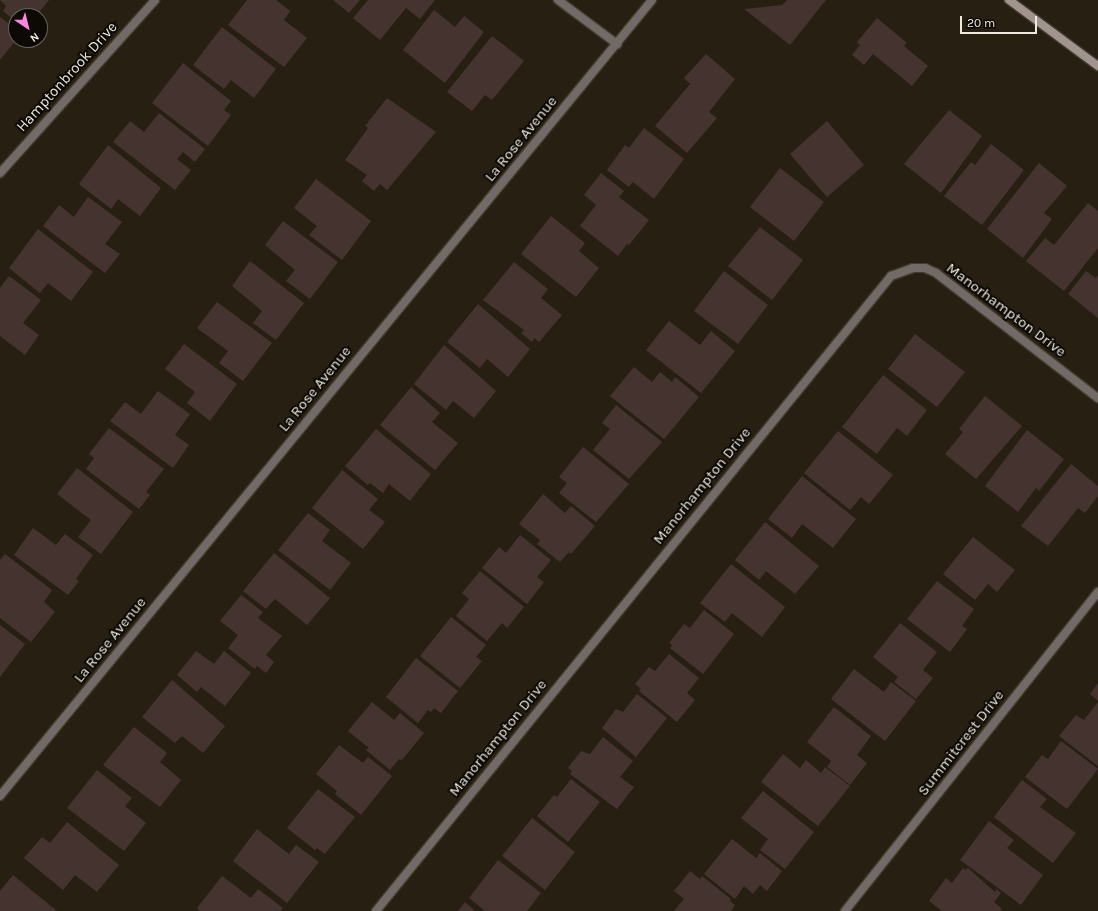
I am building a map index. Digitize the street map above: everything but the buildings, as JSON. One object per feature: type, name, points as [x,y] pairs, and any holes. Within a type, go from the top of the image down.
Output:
[{"type":"main road","points":[[1008,0],[1098,66]]},
{"type":"street","name":"Hamptonbrook Drive","points":[[0,173],[155,0]]},
{"type":"street","points":[[558,0],[617,44]]},
{"type":"street","name":"La Rose Avenue","points":[[0,796],[652,0]]},
{"type":"street","name":"Manorhampton Drive","points":[[376,911],[891,276],[914,268],[925,268],[936,273],[1098,398]]},
{"type":"street","name":"Summitcrest Drive","points":[[845,911],[1098,592]]}]
